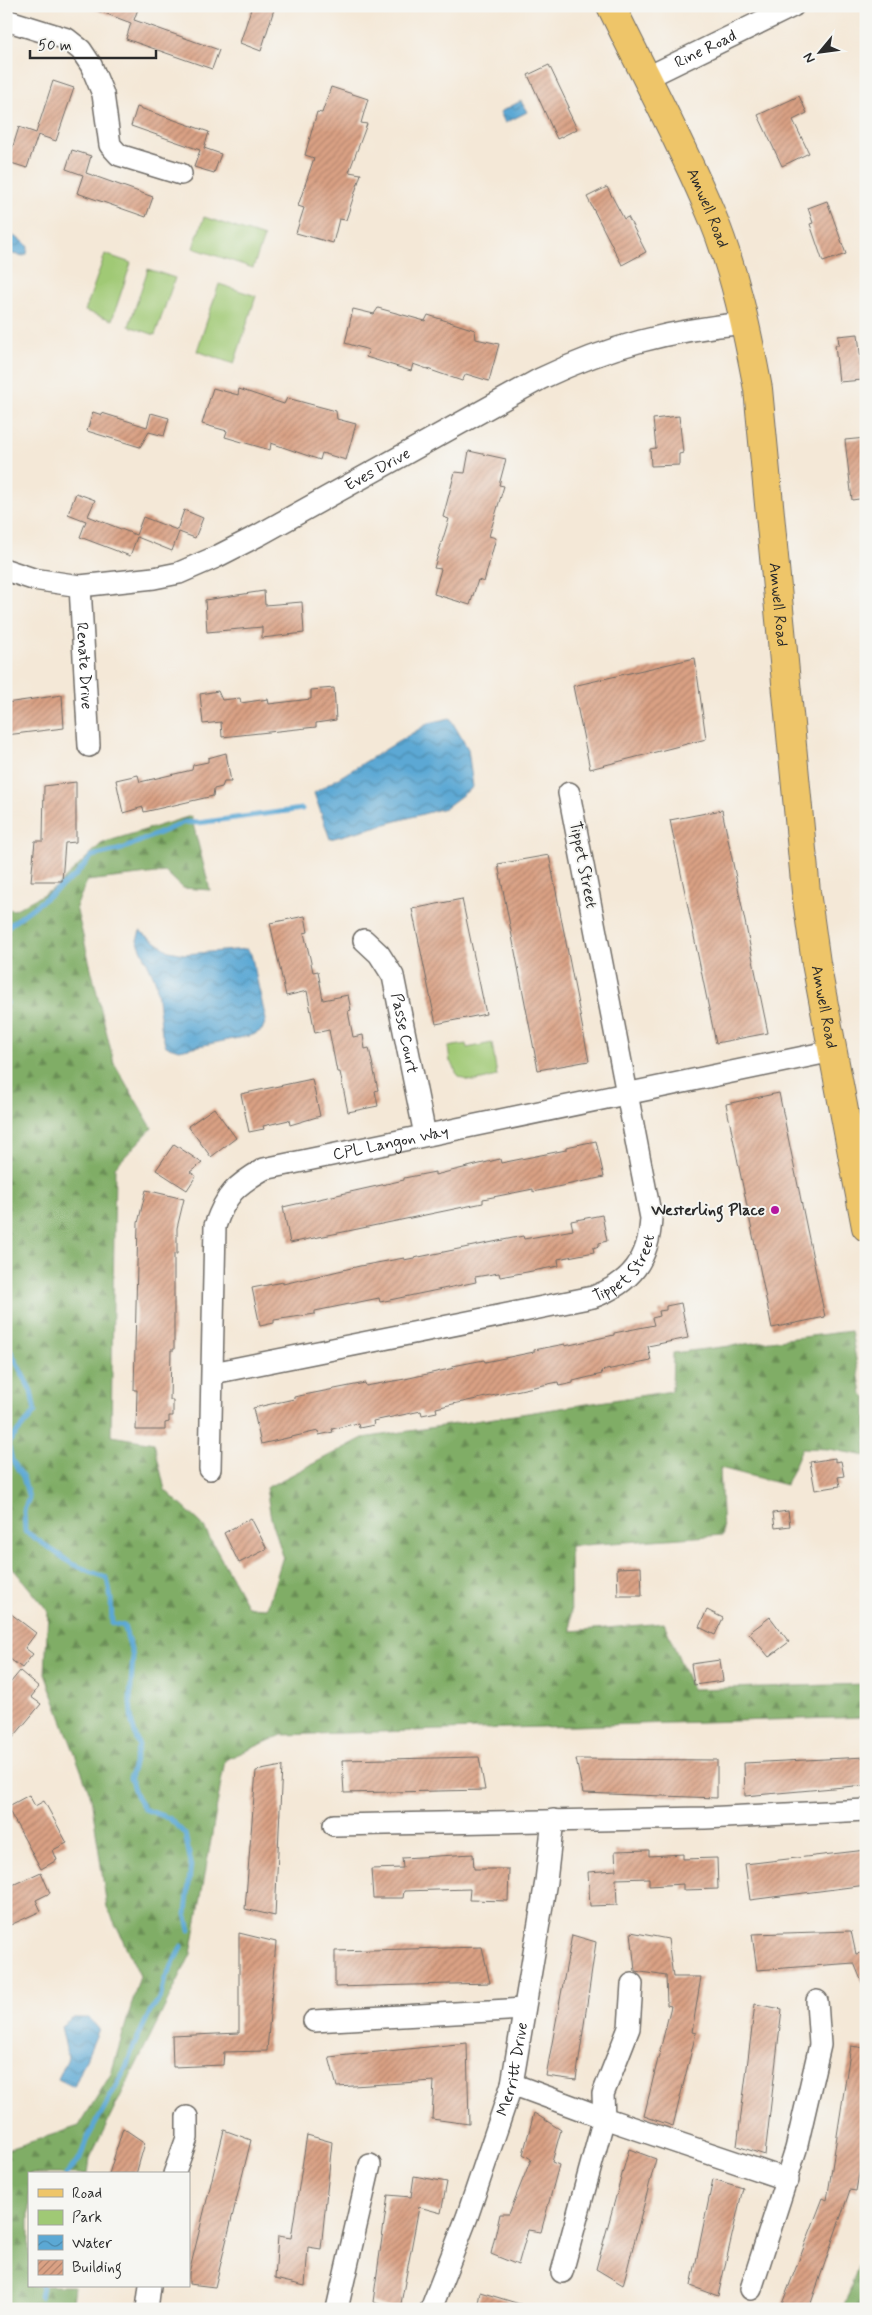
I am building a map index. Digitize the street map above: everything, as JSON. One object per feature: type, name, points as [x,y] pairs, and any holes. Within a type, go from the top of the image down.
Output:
[{"type":"main road","name":"Amwell Road","points":[[611,6],[712,216],[730,267],[746,323],[761,418],[806,892],[816,963],[866,1227]]},
{"type":"street","name":"Rine Road","points":[[646,78],[792,6]]},
{"type":"street","points":[[6,20],[67,39],[81,50],[91,65],[103,94],[110,145],[119,155],[181,174]]},
{"type":"street","name":"Eves Drive","points":[[6,570],[33,579],[80,586],[179,573],[216,557],[540,379],[589,357],[632,342],[715,326],[746,323]]},
{"type":"street","name":"Renate Drive","points":[[80,586],[89,746]]},
{"type":"street","name":"Tippet Street","points":[[213,1373],[592,1298],[610,1291],[624,1281],[638,1267],[650,1235],[651,1218],[568,793]]},
{"type":"street","name":"Passe Court","points":[[364,940],[379,954],[393,976],[426,1135]]},
{"type":"street","name":"CPL Langon Way","points":[[210,1469],[215,1226],[222,1207],[243,1181],[264,1169],[833,1051]]},
{"type":"street","points":[[334,1825],[705,1818],[866,1810]]},
{"type":"street","name":"Merritt Drive","points":[[431,2309],[467,2217],[512,2084],[546,1881],[553,1820]]},
{"type":"street","points":[[562,2272],[604,2118],[603,2094],[629,2028],[632,1984]]},
{"type":"street","points":[[751,2289],[788,2180],[820,2045],[817,2000]]},
{"type":"street","points":[[314,2022],[524,2010]]},
{"type":"street","points":[[512,2084],[604,2118],[788,2180]]},
{"type":"street","points":[[175,2172],[187,2138],[187,2117]]},
{"type":"street","points":[[338,2309],[370,2165]]},
{"type":"street","points":[[147,2309],[150,2288]]},
{"type":"green space","points":[[204,217],[264,237],[253,268],[193,248]]},
{"type":"green space","points":[[105,254],[131,263],[112,320],[85,311]]},
{"type":"green space","points":[[148,269],[175,278],[155,335],[129,326]]},
{"type":"green space","points":[[219,284],[256,296],[234,364],[197,351]]},
{"type":"green space","points":[[191,816],[210,890],[183,888],[166,872],[87,881],[76,907],[114,1063],[152,1128],[115,1167],[111,1436],[154,1443],[165,1490],[202,1524],[248,1607],[267,1608],[283,1556],[271,1518],[266,1488],[363,1438],[672,1391],[673,1353],[851,1331],[862,1394],[866,1398],[866,1456],[829,1449],[802,1448],[786,1485],[720,1468],[723,1535],[570,1546],[571,1631],[664,1623],[692,1689],[866,1684],[866,1717],[282,1735],[225,1760],[191,1954],[90,2158],[88,2172],[28,2172],[28,2288],[75,2288],[72,2309],[6,2309],[6,2150],[79,2126],[111,2074],[140,1976],[107,1907],[91,1797],[45,1674],[48,1611],[6,1560],[6,909],[14,910],[55,888],[102,843]]},
{"type":"green space","points":[[492,1043],[497,1076],[472,1081],[458,1075],[450,1062],[448,1047],[466,1044],[467,1048]]},
{"type":"green space","points":[[866,2244],[866,2309],[843,2309]]},
{"type":"water","points":[[521,101],[527,112],[505,123],[500,112]]},
{"type":"water","points":[[6,208],[9,215],[8,233],[24,242],[28,247],[27,254],[24,256],[6,253]]},
{"type":"water","points":[[450,718],[468,749],[473,787],[445,808],[330,839],[314,793],[429,723]]},
{"type":"water","points":[[140,931],[169,951],[185,954],[247,949],[251,954],[266,1020],[262,1030],[253,1035],[179,1050],[166,1046],[162,1034],[156,982],[137,940]]},
{"type":"water","points":[[72,2018],[89,2018],[99,2029],[74,2087],[58,2079],[68,2058],[61,2026]]},
{"type":"building","points":[[91,6],[139,6],[134,20],[219,50],[212,69],[126,39],[131,23],[91,8]]},
{"type":"building","points":[[252,6],[275,6],[261,51],[240,43]]},
{"type":"building","points":[[549,65],[577,129],[557,139],[528,75]]},
{"type":"building","points":[[53,81],[74,88],[56,141],[38,135],[27,168],[8,162],[19,127],[36,133]]},
{"type":"building","points":[[331,87],[368,99],[361,123],[367,124],[349,172],[361,174],[346,220],[339,219],[333,243],[296,233],[304,208],[298,206],[314,158],[305,155],[317,112],[322,113]]},
{"type":"building","points":[[799,96],[807,113],[793,120],[809,153],[782,166],[758,115]]},
{"type":"building","points":[[137,107],[209,132],[204,148],[221,154],[214,173],[194,167],[200,150],[131,126]]},
{"type":"building","points":[[72,150],[91,156],[86,173],[153,197],[146,217],[77,193],[83,175],[66,169]]},
{"type":"building","points":[[607,187],[624,219],[628,217],[646,252],[622,265],[587,197]]},
{"type":"building","points":[[827,201],[846,254],[823,262],[810,224],[813,223],[808,208]]},
{"type":"building","points":[[378,308],[425,321],[428,315],[475,330],[476,339],[499,344],[489,381],[466,374],[462,381],[413,364],[411,371],[366,357],[369,350],[345,343],[353,309],[374,314]]},
{"type":"building","points":[[858,334],[863,380],[839,382],[835,345],[839,345],[838,336]]},
{"type":"building","points":[[213,388],[238,395],[239,389],[284,404],[287,398],[336,411],[337,419],[356,424],[346,460],[322,453],[320,460],[271,443],[270,450],[225,437],[227,431],[202,424]]},
{"type":"building","points":[[93,412],[147,427],[151,413],[169,418],[164,436],[149,432],[140,447],[87,431]]},
{"type":"building","points":[[679,416],[683,453],[679,454],[679,465],[651,466],[650,449],[656,448],[653,419]]},
{"type":"building","points":[[866,438],[866,498],[852,500],[845,440]]},
{"type":"building","points":[[469,451],[506,459],[499,485],[504,486],[489,536],[496,538],[484,582],[478,580],[470,605],[434,594],[441,569],[434,568],[449,519],[443,517],[455,472],[465,473]]},
{"type":"building","points":[[76,493],[95,500],[88,516],[136,535],[143,517],[177,530],[184,510],[203,518],[195,538],[179,532],[172,551],[137,537],[130,556],[80,537],[86,521],[68,514]]},
{"type":"building","points":[[264,591],[265,605],[302,602],[304,633],[262,638],[262,627],[207,632],[205,600]]},
{"type":"building","points":[[695,658],[706,739],[590,769],[573,686]]},
{"type":"building","points":[[334,688],[336,720],[316,723],[316,727],[222,737],[221,722],[203,724],[200,694],[218,691],[222,700],[240,698],[241,703],[268,699],[269,704],[311,699],[311,690]]},
{"type":"building","points":[[62,695],[64,728],[6,735],[6,703]]},
{"type":"building","points":[[226,753],[231,782],[224,782],[222,787],[214,789],[213,796],[144,812],[143,807],[123,813],[116,780],[138,775],[140,782],[192,770],[193,765],[208,762],[208,758]]},
{"type":"building","points":[[76,782],[76,842],[65,843],[62,881],[31,881],[35,841],[43,841],[44,786]]},
{"type":"building","points":[[722,810],[768,1033],[716,1043],[670,820]]},
{"type":"building","points":[[549,855],[589,1061],[538,1070],[498,864]]},
{"type":"building","points":[[462,899],[486,1014],[436,1024],[412,909]]},
{"type":"building","points":[[305,916],[308,932],[304,933],[313,972],[318,971],[323,1000],[348,995],[351,1010],[348,1011],[353,1037],[363,1035],[365,1049],[369,1048],[378,1090],[375,1091],[378,1106],[348,1112],[340,1072],[337,1072],[329,1030],[315,1033],[307,991],[286,996],[270,923]]},
{"type":"building","points":[[312,1079],[320,1116],[290,1125],[289,1120],[263,1126],[264,1129],[249,1132],[241,1094]]},
{"type":"building","name":"Westerling Place","points":[[779,1093],[825,1317],[772,1328],[726,1104]]},
{"type":"building","points":[[214,1108],[236,1138],[211,1157],[188,1126]]},
{"type":"building","points":[[596,1141],[604,1177],[533,1192],[533,1189],[483,1199],[483,1203],[290,1243],[283,1207],[404,1180],[404,1178],[435,1172],[435,1175],[500,1159],[501,1163],[566,1150],[566,1147]]},
{"type":"building","points":[[174,1144],[202,1163],[190,1172],[196,1176],[187,1190],[156,1170]]},
{"type":"building","points":[[146,1190],[184,1199],[177,1228],[177,1254],[174,1254],[174,1350],[171,1350],[170,1400],[173,1400],[173,1416],[169,1416],[169,1422],[165,1423],[165,1430],[136,1430],[137,1390],[134,1390],[138,1223]]},
{"type":"building","points":[[602,1215],[607,1241],[599,1243],[599,1246],[593,1248],[594,1252],[558,1259],[559,1266],[500,1277],[499,1273],[475,1277],[476,1282],[380,1302],[379,1298],[315,1311],[315,1314],[274,1320],[274,1323],[260,1326],[252,1288],[283,1282],[283,1284],[360,1266],[404,1258],[404,1260],[523,1236],[524,1239],[573,1230],[571,1221]]},
{"type":"building","points":[[681,1303],[688,1338],[648,1346],[651,1361],[601,1371],[602,1374],[573,1381],[573,1383],[559,1386],[558,1382],[436,1408],[437,1412],[422,1415],[421,1411],[373,1421],[374,1425],[359,1428],[358,1423],[332,1429],[333,1432],[319,1435],[318,1431],[261,1444],[253,1408],[294,1399],[294,1397],[365,1383],[366,1386],[405,1379],[454,1368],[453,1366],[484,1360],[485,1362],[534,1352],[534,1350],[565,1344],[565,1346],[614,1335],[614,1333],[654,1325],[652,1318],[660,1316],[659,1311],[666,1310],[666,1306]]},
{"type":"building","points":[[835,1458],[835,1462],[841,1461],[844,1476],[838,1477],[840,1486],[815,1490],[810,1462]]},
{"type":"building","points":[[788,1511],[790,1526],[775,1528],[773,1513]]},
{"type":"building","points":[[251,1518],[267,1549],[239,1563],[224,1533]]},
{"type":"building","points":[[641,1567],[642,1596],[618,1596],[617,1568]]},
{"type":"building","points":[[6,1610],[36,1633],[25,1648],[33,1654],[22,1668],[6,1656]]},
{"type":"building","points":[[707,1610],[723,1618],[715,1635],[699,1627]]},
{"type":"building","points":[[770,1617],[789,1642],[769,1657],[749,1633]]},
{"type":"building","points":[[720,1660],[723,1681],[694,1685],[691,1664]]},
{"type":"building","points":[[20,1671],[39,1687],[31,1697],[41,1704],[6,1746],[6,1688]]},
{"type":"building","points":[[479,1757],[485,1790],[344,1793],[342,1760]]},
{"type":"building","points":[[866,1757],[866,1785],[745,1796],[744,1763]]},
{"type":"building","points":[[576,1759],[717,1760],[717,1798],[583,1793]]},
{"type":"building","points":[[282,1766],[275,1916],[245,1909],[256,1771]]},
{"type":"building","points":[[29,1795],[35,1806],[44,1801],[67,1843],[53,1850],[57,1860],[41,1869],[7,1807]]},
{"type":"building","points":[[649,1850],[649,1856],[683,1854],[683,1859],[717,1858],[718,1889],[683,1890],[683,1884],[649,1886],[649,1878],[616,1879],[617,1905],[590,1906],[588,1872],[616,1870],[615,1851]]},
{"type":"building","points":[[866,1850],[866,1885],[750,1900],[745,1864]]},
{"type":"building","points":[[473,1854],[474,1869],[509,1869],[508,1901],[469,1900],[470,1889],[404,1891],[403,1898],[373,1898],[371,1869],[403,1868],[402,1858]]},
{"type":"building","points":[[41,1872],[50,1893],[36,1900],[41,1911],[6,1927],[6,1888]]},
{"type":"building","points":[[851,1931],[856,1954],[866,1952],[866,1992],[854,1963],[757,1970],[752,1934]]},
{"type":"building","points":[[631,1932],[668,1939],[673,1977],[701,1977],[692,2032],[696,2033],[673,2126],[644,2116],[671,2006],[667,2005],[666,1976],[635,1971]]},
{"type":"building","points":[[239,1933],[276,1942],[267,2051],[224,2052],[223,2065],[173,2067],[172,2036],[239,2033]]},
{"type":"building","points":[[572,1935],[596,1942],[576,2080],[546,2076]]},
{"type":"building","points":[[482,1947],[490,1983],[335,1987],[335,1951]]},
{"type":"building","points":[[755,2004],[782,2009],[765,2155],[737,2146]]},
{"type":"building","points":[[467,2043],[469,2124],[432,2119],[434,2081],[337,2087],[329,2057]]},
{"type":"building","points":[[851,2046],[866,2048],[866,2134],[856,2191],[850,2190],[809,2309],[780,2309],[823,2198],[827,2200]]},
{"type":"building","points":[[534,2113],[561,2130],[552,2162],[559,2165],[541,2232],[528,2230],[518,2265],[491,2254],[500,2214],[509,2214],[531,2159],[523,2154]]},
{"type":"building","points":[[123,2128],[145,2143],[137,2172],[110,2172]]},
{"type":"building","points":[[224,2130],[251,2140],[215,2287],[190,2284],[190,2269]]},
{"type":"building","points":[[307,2135],[332,2142],[321,2249],[308,2247],[305,2286],[275,2279],[278,2236],[291,2238]]},
{"type":"building","points":[[629,2149],[656,2159],[623,2285],[596,2269]]},
{"type":"building","points":[[414,2176],[447,2182],[441,2213],[419,2207],[400,2309],[393,2309],[373,2302],[388,2195],[411,2197]]},
{"type":"building","points":[[713,2179],[743,2188],[718,2296],[691,2286]]},
{"type":"building","points":[[480,2292],[523,2305],[522,2309],[477,2309]]},
{"type":"waterway","points":[[6,928],[76,875],[92,856],[122,849],[185,822],[198,823],[302,809]]},
{"type":"waterway","points":[[6,1342],[31,1391],[35,1412],[8,1443],[12,1460],[23,1477],[29,1498],[24,1510],[25,1531],[72,1564],[107,1578],[111,1599],[112,1623],[124,1626],[133,1656],[130,1701],[132,1724],[139,1746],[130,1778],[137,1798],[144,1809],[169,1818],[185,1834],[191,1863],[186,1914],[190,1930]]},
{"type":"waterway","points":[[68,2172],[80,2159],[86,2141],[126,2068],[150,2012],[161,1996],[165,1978],[182,1946]]},
{"type":"waterway","points":[[40,2297],[42,2288]]},
{"type":"place","name":"Westerling Place","points":[[775,1210]]}]
